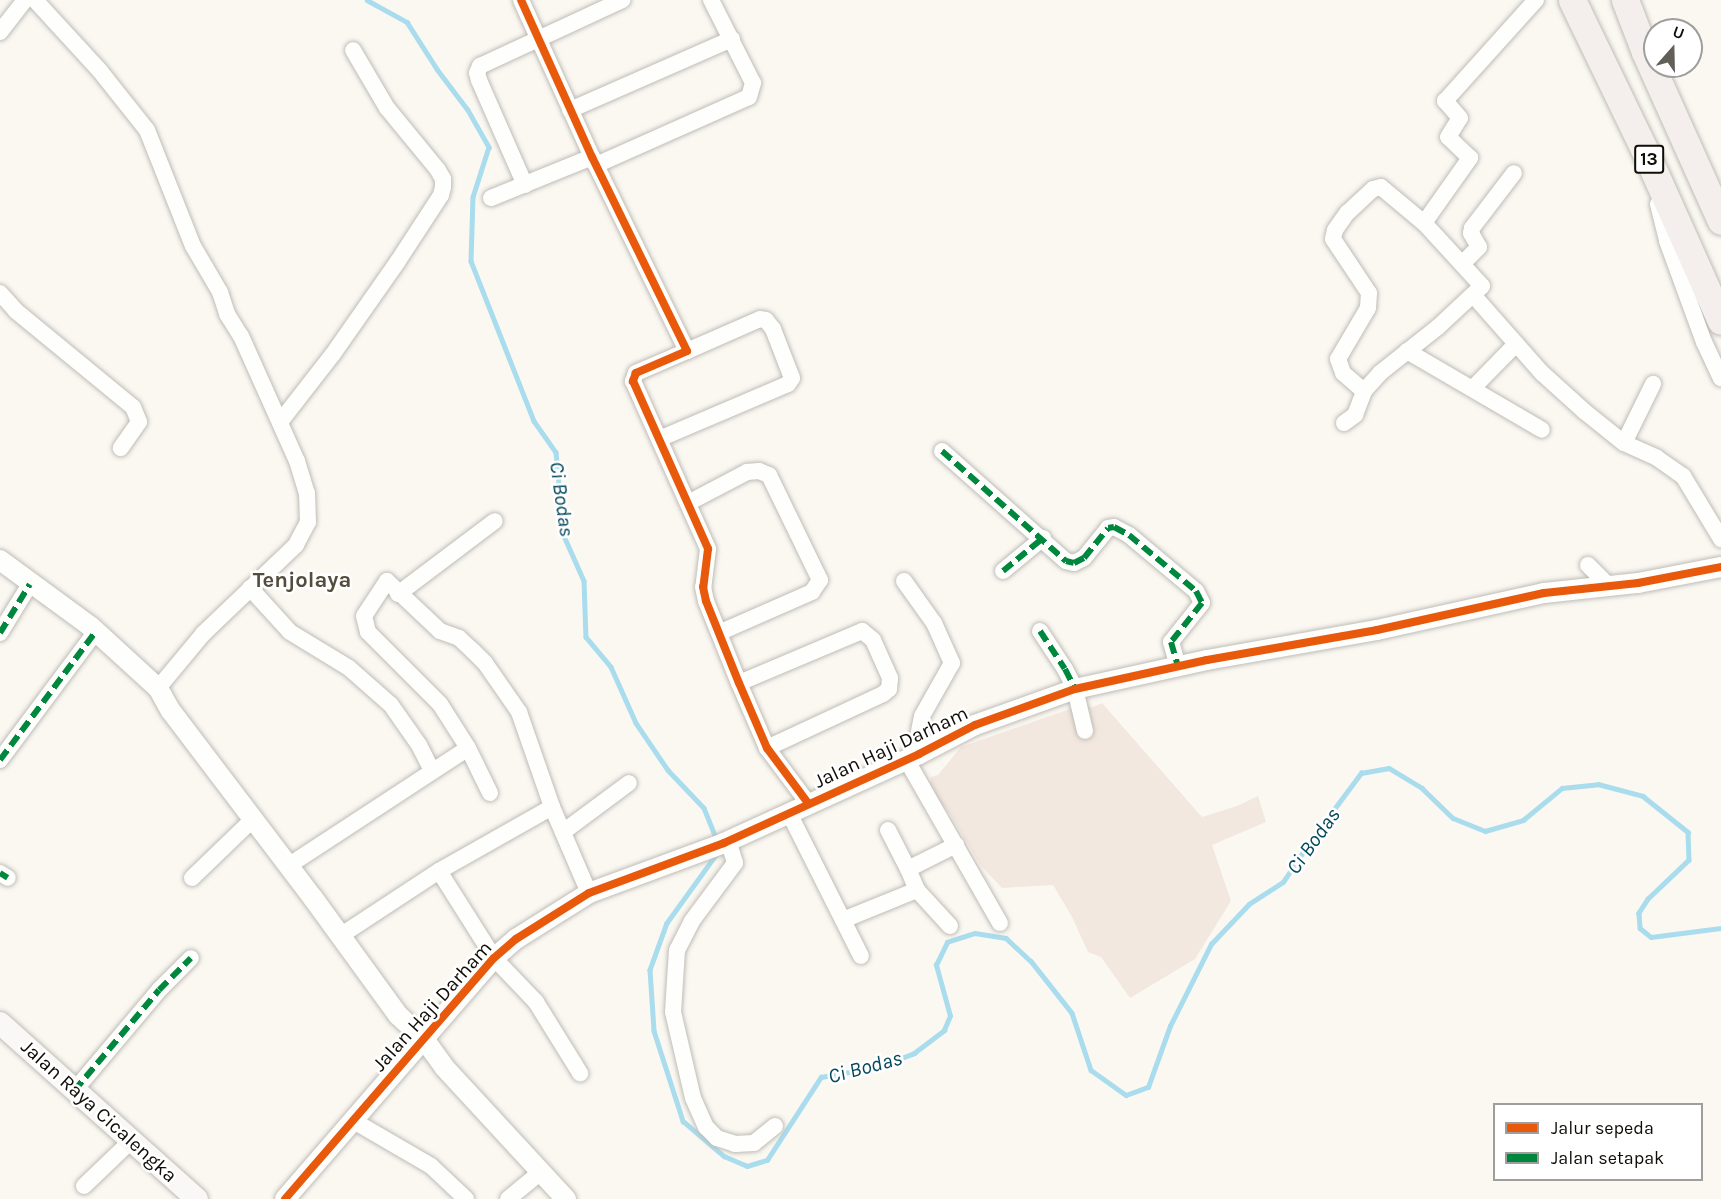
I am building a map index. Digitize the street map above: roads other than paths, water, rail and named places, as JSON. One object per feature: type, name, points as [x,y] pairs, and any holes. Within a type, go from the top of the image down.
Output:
[{"type":"highway","name":"13","points":[[1572,0],[1644,149],[1721,321]]},
{"type":"highway","name":"13","points":[[1625,0],[1721,221]]},
{"type":"main road","name":"Jalan Raya Cicalengka","points":[[0,1023],[197,1199]]},
{"type":"street","points":[[0,32],[25,0]]},
{"type":"street","points":[[35,0],[100,71],[147,130],[193,246],[220,292],[227,314],[241,336],[297,461],[307,493],[308,522],[296,546],[203,634],[158,688]]},
{"type":"street","points":[[521,0],[594,161],[687,351]]},
{"type":"street","points":[[525,185],[477,73],[486,62],[622,0]]},
{"type":"street","points":[[491,198],[594,161],[748,97],[753,83],[711,0]]},
{"type":"street","points":[[1424,223],[1470,158],[1448,137],[1460,118],[1446,103],[1447,98],[1536,0]]},
{"type":"street","points":[[570,110],[732,39]]},
{"type":"street","points":[[280,422],[333,354],[398,261],[441,195],[443,187],[443,179],[438,170],[387,108],[353,50]]},
{"type":"street","points":[[1644,149],[1667,241],[1704,342],[1721,378]]},
{"type":"street","points":[[1462,264],[1479,247],[1471,232],[1472,228],[1514,173]]},
{"type":"street","points":[[1344,423],[1355,415],[1364,391],[1380,373],[1474,296],[1482,286],[1424,223],[1381,186],[1373,189],[1347,213],[1335,230],[1333,240],[1369,293],[1368,308],[1338,359],[1343,373],[1364,391]]},
{"type":"street","points":[[0,293],[16,310],[133,407],[139,416],[139,422],[121,448]]},
{"type":"street","points":[[1474,296],[1542,373],[1624,443],[1657,458],[1683,476],[1721,539]]},
{"type":"street","points":[[659,440],[788,384],[792,378],[773,328],[766,320],[760,319],[644,369],[633,376],[636,389],[708,549],[703,587],[706,601],[721,632],[739,683],[767,748],[808,803]]},
{"type":"street","points":[[1473,388],[1516,344]]},
{"type":"street","points":[[1407,351],[1542,430]]},
{"type":"street","points":[[1624,443],[1653,384]]},
{"type":"street","points":[[942,451],[1043,538],[1066,561],[1074,563],[1084,558],[1108,528],[1118,528],[1200,594],[1202,603],[1171,642],[1178,667]]},
{"type":"street","points":[[688,503],[747,472],[759,471],[770,475],[820,580],[812,592],[721,632]]},
{"type":"street","points":[[398,594],[495,521]]},
{"type":"street","points":[[1003,571],[1043,538]]},
{"type":"street","points":[[0,560],[96,631],[158,688],[171,711],[398,1015],[424,1039],[444,1067],[566,1199]]},
{"type":"street","points":[[1588,566],[1610,586]]},
{"type":"street","name":"Jalan Haji Darham","points":[[285,1199],[494,958],[516,939],[589,893],[726,842],[913,757],[975,725],[1075,690],[1178,667],[1377,630],[1544,593],[1610,586],[1721,567]]},
{"type":"street","points":[[490,793],[468,748],[430,691],[368,632],[364,616],[387,581],[398,594],[440,630],[459,638],[485,663],[519,712],[552,807],[589,893]]},
{"type":"street","points":[[904,581],[933,623],[952,663],[932,693],[922,716],[913,757],[956,845],[1000,923]]},
{"type":"street","points":[[0,633],[30,584]]},
{"type":"street","points":[[250,588],[290,632],[349,668],[391,705],[419,745],[432,771]]},
{"type":"street","points":[[0,760],[96,631]]},
{"type":"street","points":[[739,683],[862,631],[873,640],[890,678],[889,689],[883,694],[767,748]]},
{"type":"street","points":[[1040,632],[1065,669],[1075,690],[1085,731]]},
{"type":"street","points":[[288,866],[468,748]]},
{"type":"street","points":[[563,832],[629,783]]},
{"type":"street","points":[[339,936],[439,871],[552,807]]},
{"type":"street","points":[[789,813],[861,956]]},
{"type":"street","points":[[192,878],[253,819]]},
{"type":"street","points":[[888,830],[918,890],[950,926]]},
{"type":"street","points":[[726,842],[735,863],[692,921],[677,950],[674,1022],[693,1098],[706,1127],[717,1138],[735,1144],[754,1143],[775,1126]]},
{"type":"street","points":[[908,869],[956,845]]},
{"type":"street","points":[[439,871],[494,958],[536,1002],[580,1073]]},
{"type":"street","points":[[843,920],[918,890]]},
{"type":"street","points":[[74,1091],[159,990],[191,958]]},
{"type":"street","points":[[352,1120],[431,1166],[466,1199]]},
{"type":"street","points":[[84,1186],[131,1140]]},
{"type":"street","points":[[508,1199],[542,1171]]},
{"type":"waterway","name":"Ci Bodas","points":[[367,0],[407,22],[437,69],[468,110],[489,147],[473,197],[471,261],[534,421],[556,452],[564,536],[584,581],[586,637],[611,667],[636,723],[668,770],[704,808],[717,840]]},
{"type":"waterway","name":"Ci Bodas","points":[[719,851],[667,923],[650,970],[654,1031],[683,1121],[724,1156],[747,1166],[767,1160],[821,1077],[878,1067],[914,1053],[944,1030],[950,1016],[936,965],[947,942],[975,933],[1006,938],[1031,961],[1072,1013],[1091,1070],[1126,1095],[1148,1087],[1170,1026],[1211,944],[1249,904],[1283,882],[1361,773],[1389,768],[1422,788],[1453,818],[1485,831],[1523,820],[1562,788],[1598,784],[1643,796],[1688,832],[1689,860],[1648,899],[1639,913],[1640,928],[1651,937],[1721,928]]},
{"type":"district","name":"Tenjolaya","points":[[302,581]]}]
